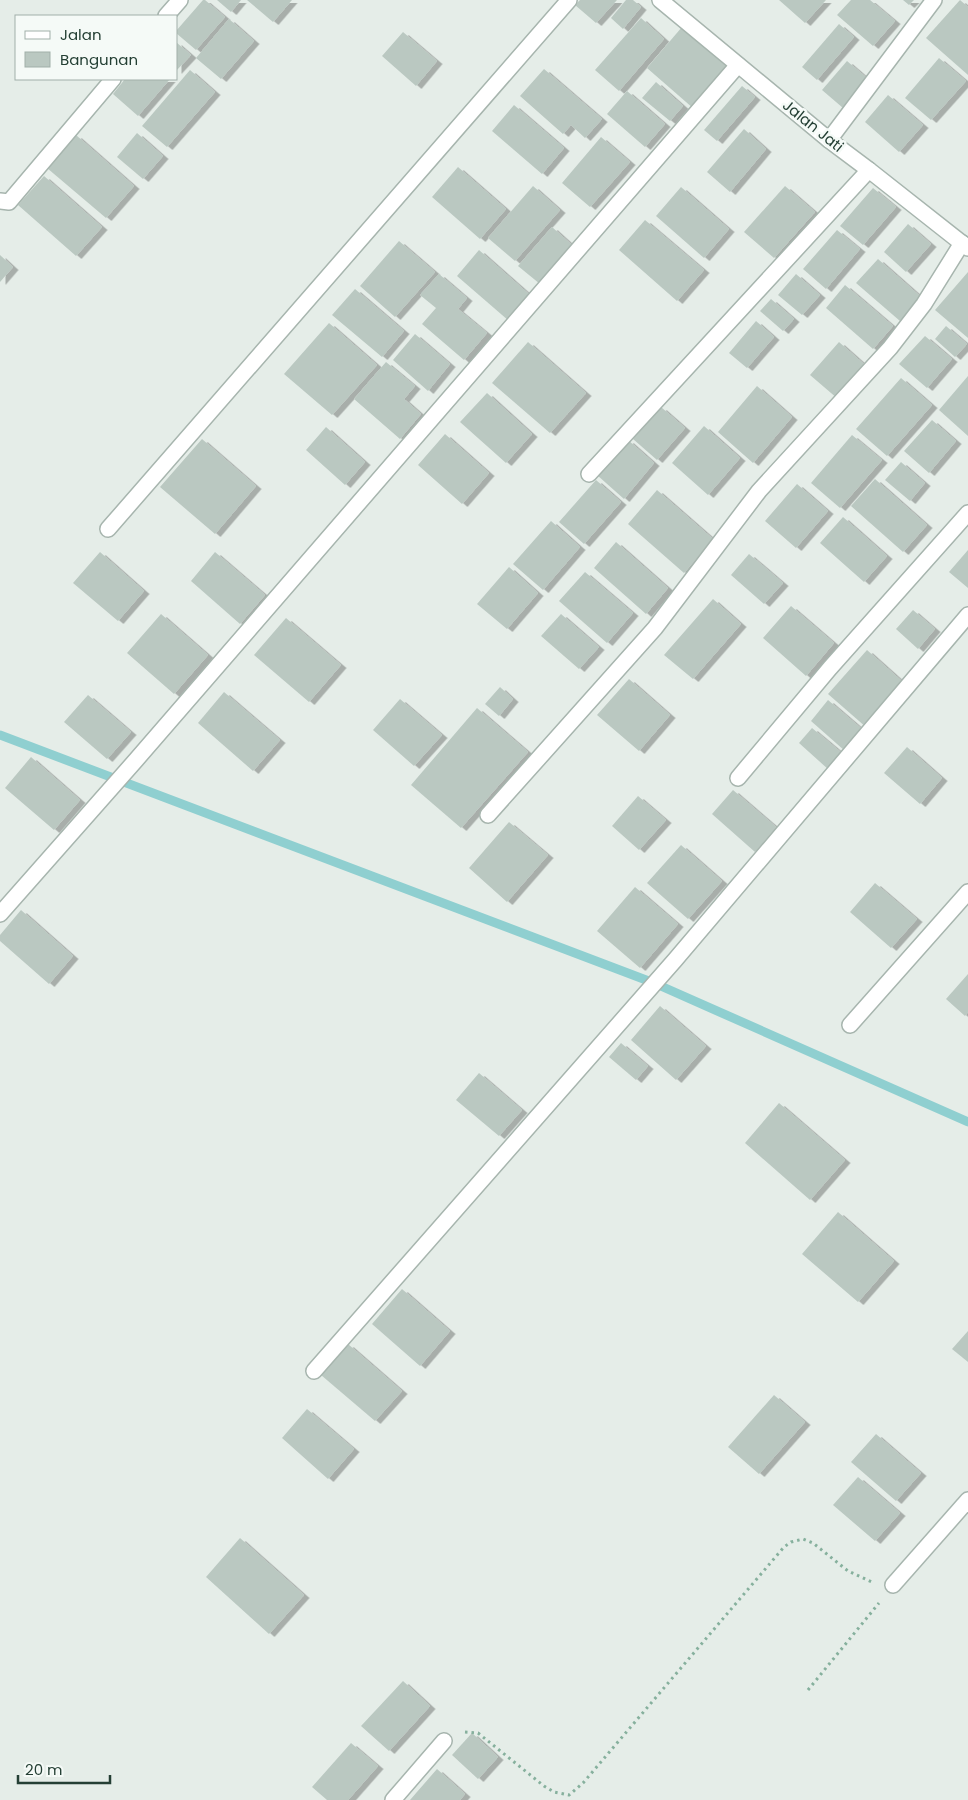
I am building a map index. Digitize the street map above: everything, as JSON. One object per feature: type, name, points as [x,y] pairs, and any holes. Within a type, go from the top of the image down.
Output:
[{"type":"street","points":[[167,15],[180,0]]},
{"type":"street","points":[[108,529],[569,0]]},
{"type":"street","name":"Jalan Jati","points":[[660,0],[829,140],[965,246]]},
{"type":"street","points":[[829,140],[934,0]]},
{"type":"street","points":[[0,914],[136,760],[738,65]]},
{"type":"street","points":[[0,201],[8,202],[112,80]]},
{"type":"street","points":[[590,474],[869,170]]},
{"type":"street","points":[[488,814],[655,628],[759,491],[890,348],[965,246]]},
{"type":"street","points":[[738,778],[830,668],[968,513]]},
{"type":"street","points":[[314,1371],[675,960],[968,615]]},
{"type":"street","points":[[850,1026],[968,892]]},
{"type":"street","points":[[893,1585],[968,1500]]},
{"type":"street","points":[[393,1800],[444,1741]]},
{"type":"path","points":[[444,1741],[451,1736],[464,1732],[478,1733],[544,1786],[554,1792],[569,1795],[583,1782],[784,1547],[791,1542],[803,1539],[813,1543],[848,1571],[871,1582],[893,1585]]},
{"type":"path","points":[[808,1690],[893,1585]]},
{"type":"building","points":[[203,0],[225,17],[196,50],[178,35],[178,29]]},
{"type":"building","points":[[217,0],[241,0],[231,12]]},
{"type":"building","points":[[247,0],[292,0],[273,22]]},
{"type":"building","points":[[580,0],[617,0],[596,23],[575,5]]},
{"type":"building","points":[[626,0],[633,0],[641,7],[623,29],[611,18]]},
{"type":"building","points":[[779,0],[826,0],[805,23]]},
{"type":"building","points":[[851,0],[870,0],[895,21],[873,46],[837,15]]},
{"type":"building","points":[[903,0],[914,0],[909,5]]},
{"type":"building","points":[[960,0],[968,7],[968,75],[926,38]]},
{"type":"building","points":[[641,18],[664,39],[619,91],[595,70]]},
{"type":"building","points":[[229,19],[254,41],[221,79],[196,58]]},
{"type":"building","points":[[839,24],[854,37],[817,80],[802,67]]},
{"type":"building","points":[[682,27],[729,68],[694,109],[647,68]]},
{"type":"building","points":[[403,32],[437,61],[416,86],[382,56]]},
{"type":"building","points":[[178,44],[191,55],[178,69]]},
{"type":"building","points":[[939,58],[966,81],[931,120],[905,98]]},
{"type":"building","points":[[847,61],[868,79],[843,108],[822,90]]},
{"type":"building","points":[[544,69],[602,119],[585,138],[571,125],[563,134],[520,96]]},
{"type":"building","points":[[190,70],[215,92],[167,147],[142,126]]},
{"type":"building","points":[[124,80],[169,80],[138,116],[113,94]]},
{"type":"building","points":[[656,82],[683,106],[670,121],[642,98]]},
{"type":"building","points":[[742,86],[755,97],[717,141],[704,130]]},
{"type":"building","points":[[627,91],[665,124],[645,147],[607,114]]},
{"type":"building","points":[[888,95],[923,125],[899,152],[865,122]]},
{"type":"building","points":[[514,105],[564,148],[542,174],[492,131]]},
{"type":"building","points":[[744,129],[766,149],[730,192],[707,172]]},
{"type":"building","points":[[137,133],[163,156],[143,179],[117,157]]},
{"type":"building","points":[[76,135],[134,186],[106,218],[47,168]]},
{"type":"building","points":[[601,137],[630,162],[590,207],[562,183]]},
{"type":"building","points":[[458,167],[506,209],[480,239],[432,197]]},
{"type":"building","points":[[44,176],[102,227],[76,256],[18,205]]},
{"type":"building","points":[[533,186],[560,210],[515,261],[488,238]]},
{"type":"building","points":[[785,186],[815,212],[774,258],[744,232]]},
{"type":"building","points":[[681,187],[729,229],[704,258],[656,216]]},
{"type":"building","points":[[873,188],[896,207],[863,245],[840,226]]},
{"type":"building","points":[[645,220],[704,270],[677,301],[619,250]]},
{"type":"building","points":[[908,224],[931,244],[906,272],[884,252]]},
{"type":"building","points":[[552,227],[573,246],[540,284],[518,266]]},
{"type":"building","points":[[837,230],[860,249],[826,289],[803,269]]},
{"type":"building","points":[[399,241],[435,272],[395,317],[360,286]]},
{"type":"building","points":[[479,250],[531,296],[509,321],[457,276]]},
{"type":"building","points":[[0,255],[13,267],[0,282]]},
{"type":"building","points":[[878,259],[921,297],[900,321],[856,283]]},
{"type":"building","points":[[968,272],[968,338],[935,310]]},
{"type":"building","points":[[439,274],[467,298],[458,309],[487,333],[464,360],[422,324],[436,308],[420,295]]},
{"type":"building","points":[[796,274],[820,295],[802,315],[778,295]]},
{"type":"building","points":[[845,285],[893,326],[873,349],[826,308]]},
{"type":"building","points":[[355,289],[404,331],[382,357],[332,315]]},
{"type":"building","points":[[771,299],[794,319],[783,331],[760,311]]},
{"type":"building","points":[[756,321],[774,337],[747,368],[729,353]]},
{"type":"building","points":[[329,323],[377,365],[332,415],[284,374]]},
{"type":"building","points":[[946,326],[967,344],[955,357],[935,339]]},
{"type":"building","points":[[415,334],[450,364],[428,391],[393,360]]},
{"type":"building","points":[[925,336],[952,359],[927,388],[899,364]]},
{"type":"building","points":[[528,342],[586,393],[550,433],[492,383]]},
{"type":"building","points":[[839,342],[866,366],[838,399],[810,375]]},
{"type":"building","points":[[386,362],[415,386],[404,399],[421,414],[400,439],[354,399]]},
{"type":"building","points":[[968,376],[968,436],[939,410]]},
{"type":"building","points":[[901,378],[932,405],[887,456],[856,429]]},
{"type":"building","points":[[757,386],[792,417],[753,463],[718,432]]},
{"type":"building","points":[[487,393],[532,434],[506,463],[460,422]]},
{"type":"building","points":[[661,407],[685,428],[657,460],[633,439]]},
{"type":"building","points":[[932,420],[956,441],[929,473],[904,451]]},
{"type":"building","points":[[704,426],[740,458],[708,495],[672,463]]},
{"type":"building","points":[[326,427],[365,462],[345,485],[306,450]]},
{"type":"building","points":[[445,434],[489,473],[462,504],[418,465]]},
{"type":"building","points":[[852,435],[882,460],[840,508],[811,483]]},
{"type":"building","points":[[202,439],[256,486],[215,534],[160,487]]},
{"type":"building","points":[[628,440],[654,463],[624,499],[597,475]]},
{"type":"building","points":[[901,462],[925,483],[910,501],[885,480]]},
{"type":"building","points":[[875,479],[927,525],[903,552],[851,506]]},
{"type":"building","points":[[596,480],[621,502],[584,544],[559,522]]},
{"type":"building","points":[[797,484],[828,511],[796,548],[765,521]]},
{"type":"building","points":[[657,490],[713,539],[684,573],[628,524]]},
{"type":"building","points":[[843,517],[887,556],[864,582],[820,543]]},
{"type":"building","points":[[551,521],[580,547],[543,590],[513,564]]},
{"type":"building","points":[[616,542],[668,588],[646,614],[594,568]]},
{"type":"building","points":[[968,550],[968,588],[949,572]]},
{"type":"building","points":[[100,552],[144,591],[118,621],[73,583]]},
{"type":"building","points":[[215,552],[265,595],[240,624],[191,581]]},
{"type":"building","points":[[749,554],[783,583],[764,604],[731,575]]},
{"type":"building","points":[[509,567],[538,593],[507,629],[477,604]]},
{"type":"building","points":[[585,572],[633,613],[607,643],[559,601]]},
{"type":"building","points":[[713,599],[741,624],[693,679],[664,655]]},
{"type":"building","points":[[791,606],[834,643],[806,676],[763,638]]},
{"type":"building","points":[[913,610],[935,629],[918,649],[896,629]]},
{"type":"building","points":[[161,614],[208,655],[174,694],[127,653]]},
{"type":"building","points":[[561,614],[599,647],[579,669],[541,636]]},
{"type":"building","points":[[286,618],[341,665],[309,702],[254,655]]},
{"type":"building","points":[[867,650],[905,684],[867,728],[828,694]]},
{"type":"building","points":[[629,679],[670,715],[639,751],[597,715]]},
{"type":"building","points":[[500,687],[513,699],[499,716],[485,704]]},
{"type":"building","points":[[224,692],[280,740],[253,771],[198,723]]},
{"type":"building","points":[[88,695],[131,732],[107,759],[64,722]]},
{"type":"building","points":[[400,699],[442,735],[414,766],[373,730]]},
{"type":"building","points":[[828,700],[863,730],[845,751],[811,721]]},
{"type":"building","points":[[477,708],[528,752],[461,828],[411,785]]},
{"type":"building","points":[[812,728],[843,754],[829,770],[799,743]]},
{"type":"building","points":[[907,747],[942,778],[920,804],[884,773]]},
{"type":"building","points":[[31,757],[80,800],[54,830],[5,788]]},
{"type":"building","points":[[733,790],[776,827],[755,852],[712,814]]},
{"type":"building","points":[[638,796],[666,820],[639,850],[612,826]]},
{"type":"building","points":[[509,822],[548,855],[507,902],[469,868]]},
{"type":"building","points":[[681,845],[722,881],[688,919],[647,883]]},
{"type":"building","points":[[875,883],[917,919],[891,948],[850,912]]},
{"type":"building","points":[[635,887],[678,924],[640,968],[597,931]]},
{"type":"building","points":[[21,910],[73,956],[49,984],[0,941],[0,935]]},
{"type":"building","points":[[968,974],[968,1012],[965,1016],[946,999]]},
{"type":"building","points":[[660,1006],[706,1046],[676,1080],[631,1040]]},
{"type":"building","points":[[621,1043],[648,1066],[636,1080],[609,1057]]},
{"type":"building","points":[[479,1073],[522,1110],[499,1136],[456,1100]]},
{"type":"building","points":[[779,1103],[845,1160],[810,1200],[745,1143]]},
{"type":"building","points":[[838,1212],[894,1261],[858,1302],[802,1254]]},
{"type":"building","points":[[402,1289],[450,1331],[420,1366],[372,1324]]},
{"type":"building","points":[[968,1331],[968,1362],[952,1349]]},
{"type":"building","points":[[348,1344],[402,1391],[375,1421],[321,1375]]},
{"type":"building","points":[[774,1395],[805,1422],[759,1474],[728,1447]]},
{"type":"building","points":[[307,1409],[354,1449],[328,1479],[282,1438]]},
{"type":"building","points":[[876,1434],[921,1473],[896,1501],[851,1462]]},
{"type":"building","points":[[858,1477],[900,1513],[875,1541],[833,1505]]},
{"type":"building","points":[[240,1538],[304,1595],[269,1634],[206,1577]]},
{"type":"building","points":[[403,1681],[430,1706],[389,1751],[361,1726]]},
{"type":"building","points":[[472,1733],[498,1757],[478,1779],[452,1755]]},
{"type":"building","points":[[351,1743],[378,1766],[348,1800],[327,1800],[312,1787]]},
{"type":"building","points":[[437,1769],[465,1794],[460,1800],[410,1800]]},
{"type":"waterway","points":[[0,735],[654,983],[968,1122]]}]
